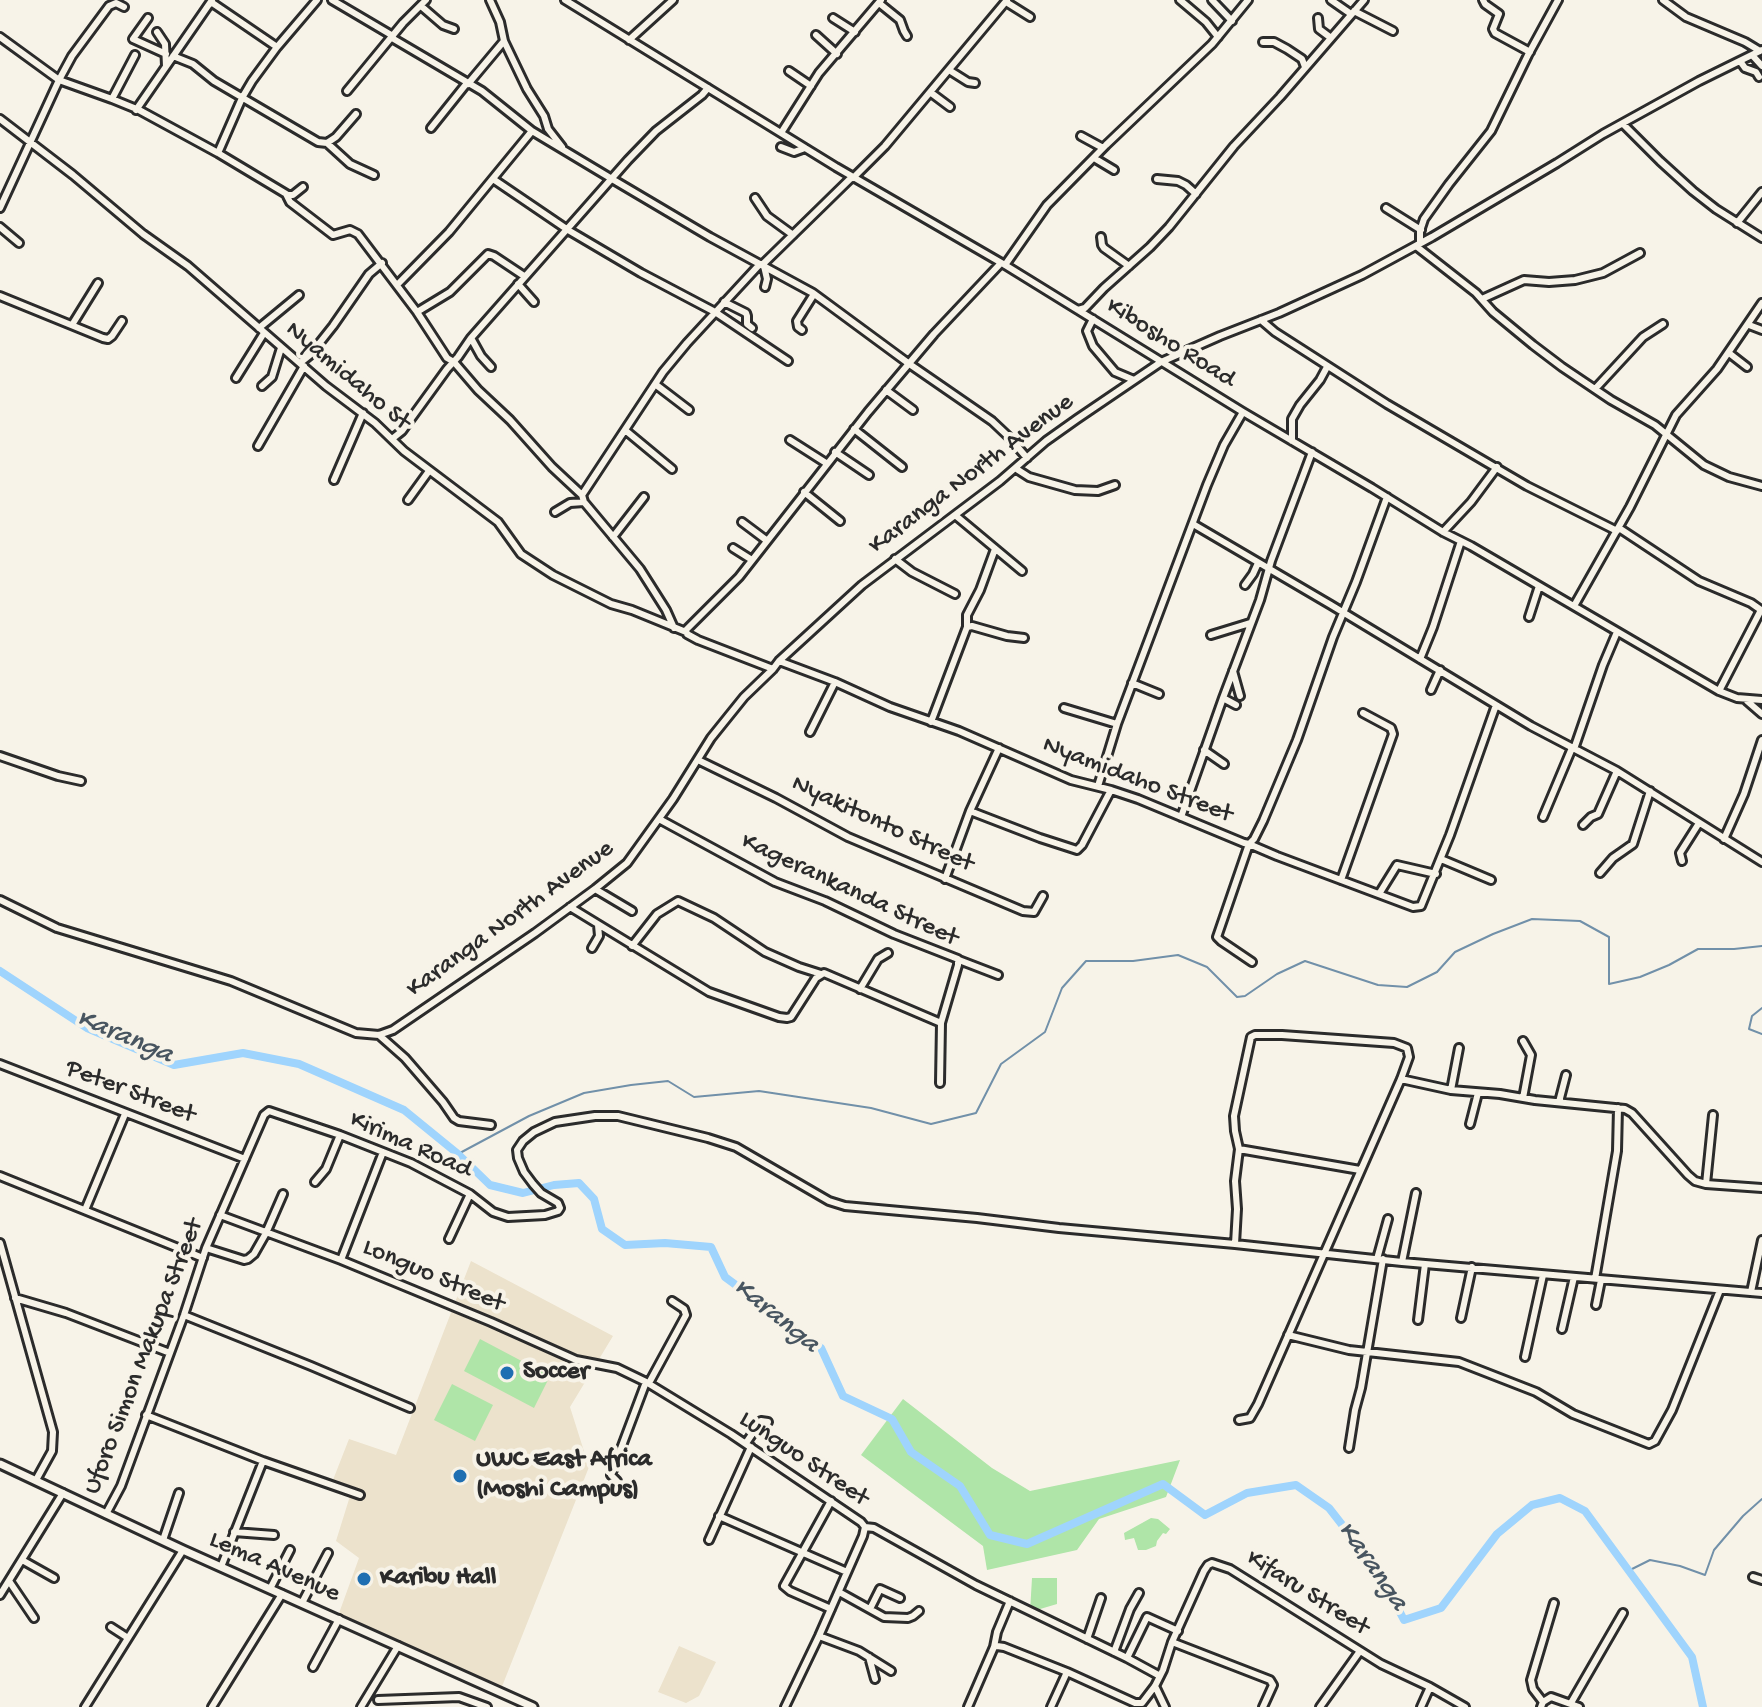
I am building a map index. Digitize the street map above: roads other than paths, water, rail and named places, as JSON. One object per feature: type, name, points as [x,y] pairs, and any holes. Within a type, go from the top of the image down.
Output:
[{"type":"main road","name":"Lema Avenue","points":[[0,1464],[533,1707]]},
{"type":"street","points":[[218,153],[242,98],[277,47],[317,0]]},
{"type":"street","points":[[332,0],[495,100],[532,131],[710,237],[814,294],[992,421],[1027,458]]},
{"type":"street","points":[[490,0],[504,41],[527,89],[544,116],[548,129],[564,150]]},
{"type":"street","name":"Kibosho Road","points":[[565,0],[1443,532],[1719,691],[1746,700],[1762,700]]},
{"type":"street","points":[[629,40],[673,0]]},
{"type":"street","points":[[871,0],[900,20],[907,36]]},
{"type":"street","points":[[1180,0],[1218,37]]},
{"type":"street","points":[[1212,0],[1232,21]]},
{"type":"street","points":[[686,632],[690,624],[752,560],[908,363],[1003,264],[1040,214],[1218,37],[1248,0]]},
{"type":"street","points":[[1331,0],[1393,31]]},
{"type":"street","points":[[1078,310],[1085,308],[1160,237],[1234,146],[1364,0]]},
{"type":"street","points":[[1483,0],[1499,14],[1493,29],[1495,33],[1530,52]]},
{"type":"street","points":[[1558,0],[1491,131],[1424,219],[1418,244],[1545,355],[1666,433],[1715,471],[1762,486]]},
{"type":"street","points":[[1663,0],[1686,17],[1761,50]]},
{"type":"street","points":[[136,110],[170,55],[212,1],[277,47]]},
{"type":"street","points":[[555,512],[583,498],[655,384],[681,350],[724,302],[885,146],[1006,1],[1030,17]]},
{"type":"street","points":[[1,204],[72,56],[109,6],[116,3],[124,7]]},
{"type":"street","points":[[347,91],[423,3],[443,25],[454,29]]},
{"type":"street","points":[[781,133],[824,67],[879,3]]},
{"type":"street","points":[[148,18],[133,39],[193,64],[214,81],[307,136],[327,143],[350,164],[374,175]]},
{"type":"street","points":[[833,18],[855,32]]},
{"type":"street","points":[[1318,18],[1319,29],[1331,38]]},
{"type":"street","points":[[157,32],[170,55]]},
{"type":"street","points":[[816,35],[837,54]]},
{"type":"street","points":[[0,37],[59,80],[136,110],[218,153],[286,194],[293,195],[303,187]]},
{"type":"street","points":[[431,128],[504,41]]},
{"type":"street","points":[[1263,42],[1274,42],[1287,49],[1302,59],[1305,67]]},
{"type":"street","name":"Karanga North Avenue","points":[[379,1035],[393,1030],[506,953],[627,863],[711,738],[779,661],[840,604],[895,559],[1077,419],[1161,362],[1331,290],[1418,244],[1699,81],[1761,50]]},
{"type":"street","points":[[112,99],[135,55]]},
{"type":"street","points":[[1752,55],[1762,66]]},
{"type":"street","points":[[1740,61],[1745,68],[1755,70],[1759,77]]},
{"type":"street","points":[[949,70],[975,83]]},
{"type":"street","points":[[789,71],[811,86]]},
{"type":"street","points":[[392,439],[402,431],[471,338],[524,276],[656,131],[708,88]]},
{"type":"street","points":[[930,92],[950,107]]},
{"type":"street","points":[[327,143],[356,114]]},
{"type":"street","name":"Nyamidaho St","points":[[0,119],[143,234],[188,266],[397,445],[498,522],[518,551],[553,575],[614,605],[773,669]]},
{"type":"street","points":[[1623,124],[1705,201],[1762,238]]},
{"type":"street","points":[[397,285],[449,232],[532,131]]},
{"type":"street","points":[[1081,136],[1103,148]]},
{"type":"street","points":[[781,147],[794,152],[805,148]]},
{"type":"street","points":[[1094,158],[1114,170]]},
{"type":"street","points":[[493,179],[568,230],[715,312],[788,361]]},
{"type":"street","points":[[1157,179],[1178,181],[1196,194]]},
{"type":"street","points":[[1737,223],[1762,192]]},
{"type":"street","points":[[286,194],[290,202],[333,235],[350,230],[358,234],[382,263],[447,358],[583,498],[640,569],[674,628]]},
{"type":"street","points":[[755,198],[767,216],[793,235]]},
{"type":"street","points":[[1386,208],[1421,230]]},
{"type":"street","points":[[0,227],[19,243]]},
{"type":"street","points":[[1101,237],[1104,248],[1129,266]]},
{"type":"street","points":[[1482,299],[1524,280],[1575,280],[1603,273],[1640,253]]},
{"type":"street","points":[[417,312],[450,292],[488,254],[524,276]]},
{"type":"street","points":[[258,446],[302,365],[369,274],[382,263]]},
{"type":"street","points":[[762,265],[767,279],[765,287]]},
{"type":"street","points":[[72,325],[98,283]]},
{"type":"street","points":[[518,284],[534,302]]},
{"type":"street","points":[[802,330],[797,321],[814,294]]},
{"type":"street","points":[[236,378],[261,330],[299,295]]},
{"type":"street","points":[[0,296],[91,335],[108,339],[122,321]]},
{"type":"street","points":[[724,302],[746,313],[747,324],[752,328]]},
{"type":"street","points":[[1574,606],[1680,409],[1729,353],[1762,303]]},
{"type":"street","points":[[1093,319],[1087,331],[1093,346],[1115,372],[1134,380]]},
{"type":"street","points":[[1261,320],[1327,367],[1527,486],[1618,529],[1699,581],[1761,610],[1719,691]]},
{"type":"street","points":[[1595,389],[1643,337],[1663,324]]},
{"type":"street","points":[[1749,325],[1762,330]]},
{"type":"street","points":[[471,338],[491,367]]},
{"type":"street","points":[[262,386],[272,377],[281,348]]},
{"type":"street","points":[[1729,353],[1747,367]]},
{"type":"street","points":[[1292,441],[1292,419],[1327,367]]},
{"type":"street","points":[[655,384],[689,410]]},
{"type":"street","points":[[886,390],[913,410]]},
{"type":"street","points":[[1098,786],[1117,724],[1193,524],[1224,445],[1243,412]]},
{"type":"street","points":[[334,480],[363,413]]},
{"type":"street","points":[[854,429],[902,467]]},
{"type":"street","points":[[625,430],[672,469]]},
{"type":"street","points":[[790,440],[826,463]]},
{"type":"street","points":[[835,452],[869,475]]},
{"type":"street","points":[[1181,817],[1312,452]]},
{"type":"street","points":[[1443,532],[1497,467]]},
{"type":"street","points":[[1015,468],[1029,477],[1075,490],[1098,491],[1115,485]]},
{"type":"street","points":[[408,500],[429,471]]},
{"type":"street","points":[[804,492],[840,521]]},
{"type":"street","points":[[613,537],[644,497]]},
{"type":"street","name":"Nyamidaho Street","points":[[779,661],[999,748],[1071,780],[1111,790],[1249,844],[1263,821],[1297,740],[1387,497]]},
{"type":"street","points":[[955,515],[1022,571]]},
{"type":"street","points":[[742,522],[766,540]]},
{"type":"street","points":[[1193,524],[1531,726],[1617,771],[1762,862]]},
{"type":"street","points":[[1420,659],[1461,541]]},
{"type":"street","points":[[733,548],[752,560]]},
{"type":"street","points":[[931,722],[967,627],[967,615],[995,549]]},
{"type":"street","points":[[895,559],[912,572],[955,594]]},
{"type":"street","points":[[1245,585],[1258,563]]},
{"type":"street","points":[[1529,617],[1539,586]]},
{"type":"street","points":[[1211,635],[1250,623]]},
{"type":"street","points":[[967,627],[1024,638]]},
{"type":"street","points":[[1543,817],[1617,632]]},
{"type":"street","points":[[1431,690],[1440,670]]},
{"type":"street","points":[[1233,671],[1240,696]]},
{"type":"street","points":[[810,732],[835,682]]},
{"type":"street","points":[[1132,683],[1159,694]]},
{"type":"street","points":[[1223,698],[1236,705]]},
{"type":"street","points":[[1746,700],[1762,714]]},
{"type":"street","points":[[1252,962],[1217,937],[1249,844],[1413,907],[1420,907],[1436,874],[1496,705]]},
{"type":"street","points":[[1064,708],[1117,724]]},
{"type":"street","points":[[1341,880],[1393,734],[1391,728],[1363,713]]},
{"type":"street","points":[[1724,839],[1744,794],[1762,740]]},
{"type":"street","points":[[945,879],[970,811],[999,748]]},
{"type":"street","points":[[1204,750],[1224,764]]},
{"type":"street","points":[[0,756],[81,781]]},
{"type":"street","name":"Nyakitonto Street","points":[[698,760],[848,837],[945,879],[1032,913],[1043,896]]},
{"type":"street","points":[[1583,825],[1600,812],[1617,771]]},
{"type":"street","points":[[970,811],[1077,850],[1111,790]]},
{"type":"street","points":[[1600,873],[1613,858],[1633,844],[1650,791]]},
{"type":"street","name":"Kagerankanda Street","points":[[659,819],[775,882],[959,960],[941,1023],[940,1083]]},
{"type":"street","points":[[1682,861],[1680,853],[1699,823]]},
{"type":"street","points":[[1441,859],[1491,880]]},
{"type":"street","points":[[1379,894],[1397,865],[1436,874]]},
{"type":"street","points":[[595,889],[632,911]]},
{"type":"street","points":[[0,900],[75,935],[231,981],[356,1033],[379,1035],[405,1058],[454,1118],[491,1125]]},
{"type":"street","points":[[632,946],[657,914],[678,901],[714,918],[765,952],[799,967],[827,974],[941,1023]]},
{"type":"street","points":[[570,907],[709,992],[783,1018],[791,1017],[821,974]]},
{"type":"street","points":[[592,948],[599,936],[598,925]]},
{"type":"street","points":[[860,989],[878,959],[888,953]]},
{"type":"street","points":[[959,960],[998,975]]},
{"type":"street","points":[[1239,1420],[1252,1416],[1288,1335],[1324,1252],[1360,1170],[1401,1079],[1410,1054],[1407,1048],[1399,1044],[1282,1035],[1252,1036],[1234,1116],[1239,1149],[1235,1181],[1235,1244],[1324,1252],[1402,1262],[1762,1293]]},
{"type":"street","points":[[1523,1041],[1531,1055],[1523,1098]]},
{"type":"street","points":[[1451,1090],[1459,1048]]},
{"type":"street","name":"Peter Street","points":[[0,1064],[245,1159]]},
{"type":"street","points":[[1559,1102],[1566,1075]]},
{"type":"street","points":[[1401,1079],[1451,1090],[1631,1111],[1695,1181],[1762,1188]]},
{"type":"street","points":[[1470,1124],[1478,1093]]},
{"type":"street","points":[[1596,1305],[1617,1151],[1618,1108]]},
{"type":"street","name":"Kirima Road","points":[[245,1159],[264,1115],[269,1111],[411,1163],[470,1194],[493,1212],[508,1217],[545,1215],[560,1208],[558,1203],[541,1193],[524,1172],[517,1150],[523,1141],[555,1122],[618,1116],[736,1147],[836,1205],[1235,1244]]},
{"type":"street","points":[[85,1210],[125,1114]]},
{"type":"street","points":[[1706,1184],[1713,1115]]},
{"type":"street","points":[[315,1182],[326,1169],[340,1135]]},
{"type":"street","points":[[1239,1149],[1360,1170]]},
{"type":"street","points":[[341,1260],[383,1152]]},
{"type":"street","name":"Uforo Simon Makupa Street","points":[[106,1514],[121,1486],[206,1248],[245,1159]]},
{"type":"street","points":[[0,1176],[203,1258]]},
{"type":"street","points":[[1402,1262],[1416,1193]]},
{"type":"street","points":[[206,1248],[246,1260],[254,1254],[266,1233],[283,1194]]},
{"type":"street","points":[[449,1239],[470,1194]]},
{"type":"street","name":"Longuo Street","points":[[220,1215],[341,1260],[576,1360],[610,1366],[631,1374]]},
{"type":"street","points":[[1349,1448],[1388,1219]]},
{"type":"street","points":[[1751,1292],[1762,1240]]},
{"type":"street","points":[[0,1243],[53,1432],[52,1451],[36,1480]]},
{"type":"street","points":[[1418,1320],[1425,1264]]},
{"type":"street","points":[[1461,1318],[1472,1267]]},
{"type":"street","points":[[1525,1357],[1543,1275]]},
{"type":"street","points":[[1562,1329],[1574,1277]]},
{"type":"street","points":[[1288,1335],[1367,1352],[1466,1364],[1536,1392],[1573,1414],[1649,1444],[1659,1436],[1672,1410],[1720,1290]]},
{"type":"street","points":[[15,1298],[66,1313],[170,1353]]},
{"type":"street","points":[[617,1481],[611,1475],[648,1382],[685,1318],[684,1309],[672,1301]]},
{"type":"street","points":[[184,1315],[410,1408]]},
{"type":"street","name":"Lunguo Street","points":[[631,1374],[748,1445],[865,1527],[839,1592],[785,1707]]},
{"type":"street","points":[[146,1415],[360,1495]]},
{"type":"street","points":[[709,1540],[748,1445],[761,1421],[768,1422]]},
{"type":"street","points":[[221,1567],[263,1461]]},
{"type":"street","points":[[0,1595],[63,1493]]},
{"type":"street","points":[[163,1540],[179,1493]]},
{"type":"street","points":[[831,1501],[784,1586],[831,1609]]},
{"type":"street","points":[[719,1516],[847,1572]]},
{"type":"street","points":[[865,1527],[878,1530],[964,1578],[1160,1676]]},
{"type":"street","points":[[234,1532],[274,1535]]},
{"type":"street","points":[[85,1707],[183,1550]]},
{"type":"street","points":[[270,1589],[290,1550]]},
{"type":"street","points":[[302,1603],[328,1553]]},
{"type":"street","points":[[22,1560],[54,1578]]},
{"type":"street","name":"Kifaru Street","points":[[994,1647],[1004,1647],[1141,1705],[1160,1676],[1206,1567],[1218,1564],[1360,1651],[1465,1707]]},
{"type":"street","points":[[1753,1577],[1762,1580]]},
{"type":"street","points":[[9,1581],[34,1618]]},
{"type":"street","points":[[870,1609],[880,1589],[900,1598]]},
{"type":"street","points":[[839,1592],[884,1617],[908,1618],[919,1611]]},
{"type":"street","points":[[1114,1652],[1139,1593]]},
{"type":"street","points":[[212,1707],[282,1594]]},
{"type":"street","points":[[1087,1639],[1101,1598]]},
{"type":"street","points":[[968,1707],[1010,1601]]},
{"type":"street","points":[[1554,1603],[1531,1680],[1533,1689],[1542,1705],[1553,1697],[1579,1707]]},
{"type":"street","points":[[1571,1703],[1623,1613]]},
{"type":"street","points":[[1127,1658],[1147,1617],[1178,1631]]},
{"type":"street","points":[[313,1667],[339,1619]]},
{"type":"street","points":[[111,1627],[128,1638]]},
{"type":"street","points":[[819,1636],[869,1657],[891,1671]]},
{"type":"street","points":[[1172,1642],[1270,1680],[1273,1685],[1263,1707]]},
{"type":"street","points":[[361,1707],[398,1646]]},
{"type":"street","points":[[1320,1707],[1360,1651]]},
{"type":"street","points":[[869,1657],[875,1679]]},
{"type":"street","points":[[1051,1707],[1067,1672]]},
{"type":"street","points":[[1155,1686],[1165,1707]]},
{"type":"street","points":[[1421,1707],[1430,1687]]},
{"type":"street","points":[[378,1700],[445,1697],[466,1699],[487,1707]]},
{"type":"street","points":[[439,1707],[445,1697]]},
{"type":"waterway","points":[[458,1154],[529,1116],[584,1093],[668,1081],[694,1097],[759,1091],[871,1108],[931,1124],[976,1113],[1001,1064],[1045,1032],[1062,988],[1086,961],[1133,961],[1178,955],[1207,967],[1237,997],[1245,996],[1277,974],[1305,961],[1378,985],[1407,987],[1437,972],[1455,952],[1532,919],[1580,921],[1609,937],[1609,984],[1640,977],[1698,949],[1762,946]]},
{"type":"waterway","name":"Karanga","points":[[0,971],[87,1028],[174,1065],[243,1053],[299,1064],[404,1110],[490,1185],[523,1193],[554,1185],[579,1183],[594,1199],[602,1229],[625,1245],[665,1243],[711,1247],[725,1277],[821,1348],[843,1396],[892,1419],[911,1452],[960,1486],[990,1535],[1027,1544],[1163,1484],[1205,1515],[1247,1493],[1296,1485],[1329,1508],[1379,1572],[1404,1620],[1441,1608],[1497,1534],[1532,1505],[1560,1498],[1585,1511],[1692,1657],[1703,1707]]},
{"type":"waterway","points":[[1762,1008],[1752,1016],[1749,1029],[1762,1034]]},
{"type":"waterway","points":[[1628,1571],[1650,1560],[1705,1575],[1714,1550],[1762,1499]]},
{"type":"place","name":"Soccer","points":[[507,1373]]},
{"type":"place","name":"UWC East Africa (Moshi Campus)","points":[[460,1476]]},
{"type":"place","name":"Karibu Hall","points":[[364,1579]]}]
